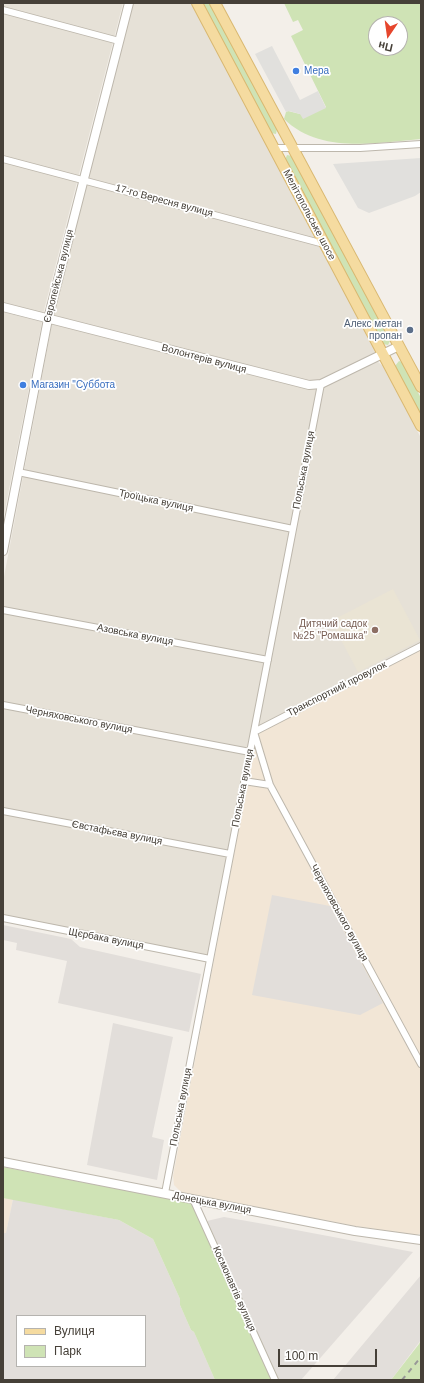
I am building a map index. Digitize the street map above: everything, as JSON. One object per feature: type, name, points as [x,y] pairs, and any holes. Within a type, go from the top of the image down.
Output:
[{"type":"main road","name":"Мелітопольське шосе","points":[[197,3],[421,426]]},
{"type":"main road","name":"Мелітопольське шосе","points":[[215,3],[421,387]]},
{"type":"street","name":"Європейська вулиця","points":[[3,551],[48,319],[129,3]]},
{"type":"street","points":[[3,10],[119,41]]},
{"type":"street","points":[[273,148],[360,148],[421,144]]},
{"type":"street","name":"17-го Вересня вулиця","points":[[3,159],[324,244]]},
{"type":"street","name":"Волонтерів вулиця","points":[[3,307],[296,383],[309,385],[321,384],[399,346]]},
{"type":"street","name":"Польська вулиця","points":[[165,1193],[321,384]]},
{"type":"street","name":"Троїцька вулиця","points":[[18,472],[293,529]]},
{"type":"street","name":"Азовська вулиця","points":[[3,610],[268,660]]},
{"type":"street","name":"Транспортний провулок","points":[[254,732],[421,646]]},
{"type":"street","name":"Черняховського вулиця","points":[[3,705],[250,752]]},
{"type":"street","name":"Черняховського вулиця","points":[[254,732],[270,785],[421,1064]]},
{"type":"street","points":[[244,781],[270,785]]},
{"type":"street","name":"Євстафьєва вулиця","points":[[3,811],[230,854]]},
{"type":"street","name":"Щєрбака вулиця","points":[[3,918],[210,959]]},
{"type":"street","name":"Донецька вулиця","points":[[3,1162],[355,1231],[421,1240]]},
{"type":"street","name":"Космонавтів вулиця","points":[[193,1199],[275,1380]]},
{"type":"shaded area","points":[[3,3],[123,3],[43,314],[3,303]]},
{"type":"shaded area","points":[[133,3],[191,3],[376,351],[375,353],[320,381],[209,958],[3,917],[3,582],[54,313]]},
{"type":"shaded area","points":[[272,46],[300,100],[318,91],[326,108],[303,119],[300,114],[289,111],[286,112],[255,54]]},
{"type":"shaded area","points":[[421,158],[421,192],[415,196],[369,213],[358,208],[333,164]]},
{"type":"shaded area","points":[[3,312],[42,322],[3,520]]},
{"type":"shaded area","points":[[371,362],[378,362],[383,366],[421,438],[421,649],[257,733],[322,386]]},
{"type":"shaded area","name":"Дитячий садок №25 \"Ромашка\"","points":[[393,589],[420,640],[358,672],[331,621]]},
{"type":"shaded area","points":[[421,649],[421,1233],[417,1235],[355,1226],[181,1192],[174,1185],[173,1176],[257,733]]},
{"type":"shaded area","points":[[272,895],[330,906],[383,1003],[360,1015],[252,995]]},
{"type":"shaded area","points":[[3,925],[71,939],[80,947],[201,974],[189,1032],[58,1003],[67,961],[16,950],[17,943],[3,940]]},
{"type":"shaded area","points":[[113,1023],[173,1037],[152,1137],[164,1140],[157,1180],[87,1165]]},
{"type":"shaded area","points":[[3,1198],[13,1199],[6,1234],[3,1233]]},
{"type":"shaded area","points":[[13,1199],[119,1220],[153,1239],[180,1299],[180,1305],[191,1330],[194,1332],[215,1380],[3,1380],[3,1233],[6,1233]]},
{"type":"shaded area","points":[[224,1217],[413,1252],[301,1380],[279,1380],[207,1221]]},
{"type":"shaded area","points":[[421,1275],[421,1340],[391,1380],[333,1380]]},
{"type":"green space","points":[[202,3],[211,3],[277,129],[276,134],[271,133]]},
{"type":"green space","points":[[284,3],[421,3],[421,139],[367,144],[331,142],[298,130],[284,119],[286,112],[288,111],[300,114],[326,107],[291,36],[303,30],[298,20],[293,22]]},
{"type":"green space","points":[[287,155],[292,156],[390,341],[388,345],[383,344],[285,160]]},
{"type":"green space","points":[[399,361],[402,362],[421,398],[421,415],[395,366]]},
{"type":"green space","points":[[3,1167],[191,1203],[207,1221],[279,1380],[215,1380],[194,1332],[191,1330],[180,1305],[180,1299],[153,1239],[119,1220],[3,1198]]},
{"type":"green space","points":[[421,1340],[421,1380],[391,1380],[419,1344]]},
{"type":"railway","points":[[402,1380],[421,1357]]},
{"type":"place","name":"Мера","points":[[296,71]]},
{"type":"place","name":"Алекс метан пропан","points":[[410,330]]},
{"type":"place","name":"Магазин \"Суббота","points":[[23,385]]},
{"type":"place","name":"Дитячий садок №25 \"Ромашка\"","points":[[375,630]]}]
